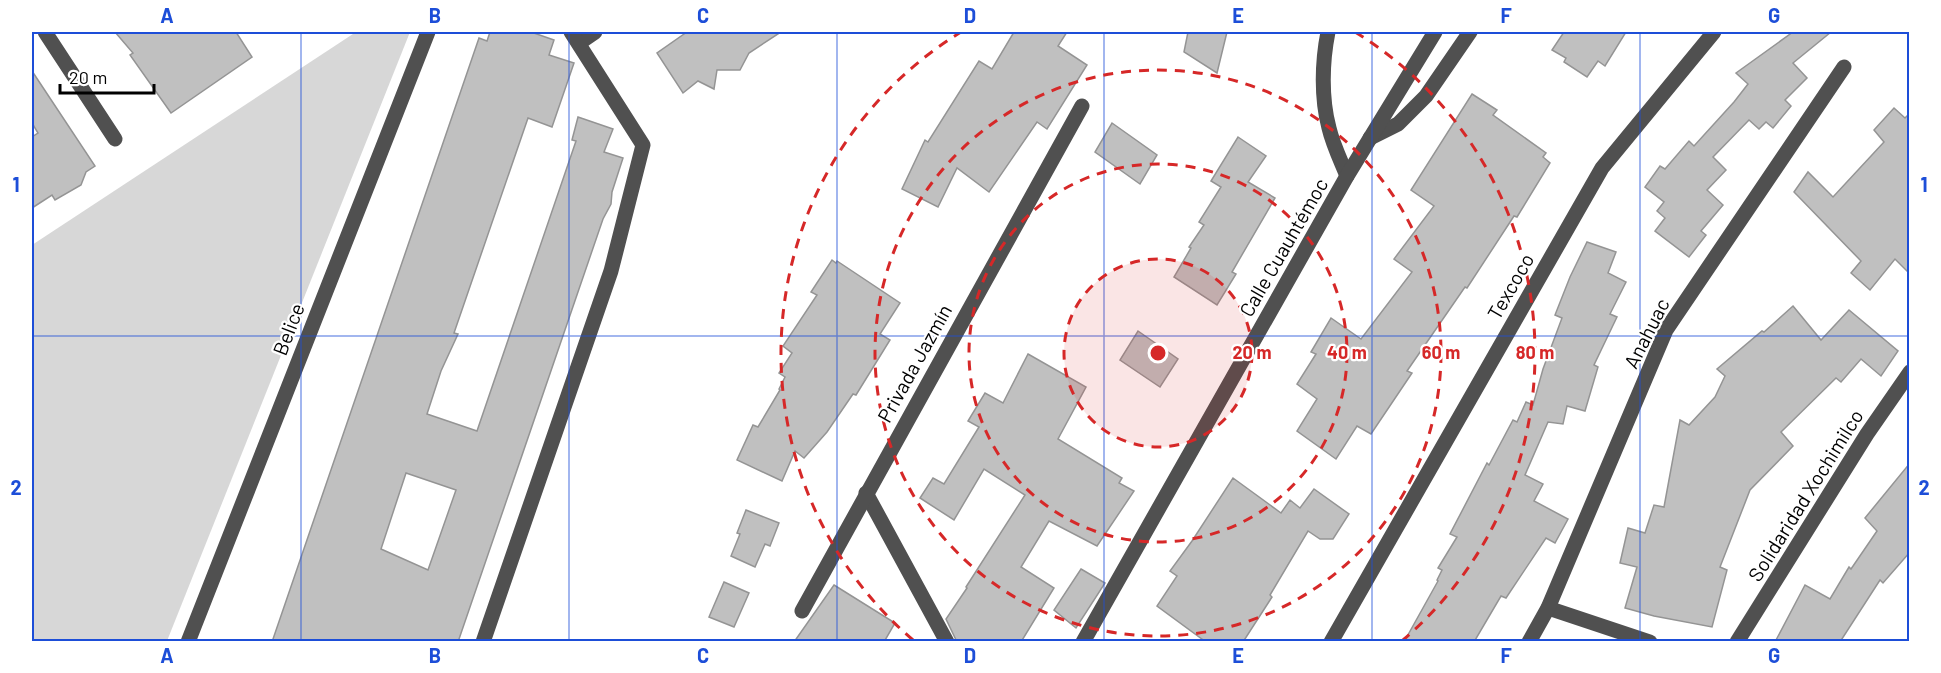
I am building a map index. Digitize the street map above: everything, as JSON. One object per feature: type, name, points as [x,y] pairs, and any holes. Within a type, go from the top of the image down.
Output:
[{"type":"street","points":[[45,32],[115,139]]},
{"type":"street","name":"Belice","points":[[188,642],[428,32]]},
{"type":"street","points":[[483,642],[611,271],[643,145],[575,37],[595,32]]},
{"type":"street","points":[[1328,32],[1324,98],[1329,129],[1347,176]]},
{"type":"street","name":"Calle Cuauhtémoc","points":[[1083,642],[1347,176],[1435,32]]},
{"type":"street","points":[[1370,138],[1398,124],[1426,96],[1470,32]]},
{"type":"street","name":"Texcoco","points":[[1331,642],[1602,168],[1714,32]]},
{"type":"street","name":"Anahuac","points":[[1529,642],[1548,608],[1666,330],[1844,67]]},
{"type":"street","name":"Privada Jazmín","points":[[802,611],[1082,106]]},
{"type":"street","name":"Solidaridad Xochimilco","points":[[1737,642],[1867,434],[1910,372]]},
{"type":"street","points":[[866,493],[947,642]]},
{"type":"street","points":[[1548,608],[1650,642]]},
{"type":"shaded area","points":[[356,32],[410,32],[167,641],[32,641],[32,245]]},
{"type":"building","points":[[115,32],[236,32],[252,57],[171,113],[130,55],[133,53]]},
{"type":"building","points":[[490,32],[531,32],[554,40],[549,55],[574,63],[552,127],[528,118],[454,333],[458,334],[441,371],[427,414],[477,431],[576,141],[572,140],[578,117],[613,129],[604,152],[623,158],[612,192],[611,204],[603,219],[458,642],[272,642],[479,38],[487,41]],"holes":[[[406,473],[456,490],[428,570],[381,549]]]},
{"type":"building","points":[[687,32],[781,32],[749,53],[740,70],[717,70],[714,89],[698,81],[683,93],[657,53]]},
{"type":"building","points":[[1014,32],[1067,32],[1058,46],[1087,65],[1047,129],[1037,122],[989,192],[957,168],[938,207],[902,189],[925,140],[928,142],[979,61],[992,69]]},
{"type":"building","points":[[1188,32],[1227,32],[1217,73],[1184,52]]},
{"type":"building","points":[[1564,32],[1626,32],[1605,66],[1598,61],[1587,77],[1564,62],[1566,58],[1552,50]]},
{"type":"building","points":[[1793,32],[1831,32],[1793,63],[1807,78],[1785,100],[1791,106],[1773,128],[1766,122],[1759,129],[1749,120],[1713,157],[1726,170],[1707,190],[1723,205],[1701,231],[1706,235],[1689,257],[1655,231],[1665,218],[1657,211],[1664,202],[1645,187],[1660,166],[1665,169],[1689,141],[1694,146],[1734,102],[1748,84],[1736,73]]},
{"type":"building","points":[[32,71],[95,166],[86,172],[81,185],[55,200],[52,195],[32,208],[32,137],[38,133],[32,123]]},
{"type":"building","points":[[1472,94],[1497,110],[1493,115],[1546,153],[1543,157],[1550,163],[1517,217],[1514,216],[1467,288],[1465,287],[1407,371],[1412,373],[1371,434],[1357,426],[1336,459],[1297,431],[1317,399],[1297,384],[1316,354],[1311,352],[1331,318],[1361,339],[1412,272],[1394,259],[1434,206],[1411,190]]},
{"type":"building","points":[[1894,108],[1905,118],[1910,113],[1910,274],[1895,259],[1870,290],[1851,273],[1861,261],[1794,192],[1808,172],[1833,197],[1884,142],[1874,130]]},
{"type":"building","points":[[1112,123],[1157,155],[1140,184],[1095,152]]},
{"type":"building","points":[[1238,137],[1266,156],[1248,182],[1275,198],[1232,272],[1236,274],[1217,305],[1174,277],[1191,248],[1189,247],[1204,225],[1199,222],[1221,187],[1211,181]]},
{"type":"building","points":[[1587,242],[1616,252],[1608,273],[1626,282],[1610,314],[1617,317],[1594,365],[1598,367],[1585,411],[1567,406],[1563,424],[1548,422],[1525,475],[1543,484],[1534,501],[1568,519],[1555,543],[1546,538],[1506,598],[1501,596],[1474,642],[1404,642],[1438,581],[1442,570],[1438,568],[1457,537],[1450,534],[1487,463],[1489,465],[1513,420],[1517,422],[1526,402],[1533,405],[1543,369],[1562,318],[1555,315]]},
{"type":"building","points":[[832,260],[836,263],[837,261],[900,303],[880,334],[890,340],[856,395],[853,394],[827,432],[804,458],[795,451],[782,481],[737,460],[753,425],[758,427],[780,390],[785,377],[779,373],[792,353],[783,346],[817,295],[811,292]]},
{"type":"building","points":[[1793,306],[1821,340],[1849,310],[1898,351],[1881,376],[1861,359],[1841,382],[1836,378],[1781,432],[1793,446],[1750,490],[1720,567],[1727,570],[1712,627],[1625,608],[1637,567],[1620,563],[1628,528],[1645,533],[1654,505],[1664,507],[1680,420],[1689,425],[1715,397],[1725,376],[1717,369]]},
{"type":"building","points":[[1138,331],[1178,359],[1160,387],[1120,360]]},
{"type":"building","points":[[1028,354],[1086,387],[1058,439],[1122,478],[1119,483],[1134,491],[1097,546],[1049,521],[1021,567],[1054,588],[1021,642],[957,642],[946,619],[1025,495],[984,469],[954,520],[920,498],[933,478],[944,484],[979,427],[968,421],[985,393],[1003,403]]},
{"type":"building","points":[[1910,463],[1910,552],[1883,583],[1880,580],[1840,642],[1775,642],[1805,585],[1830,599],[1849,567],[1851,569],[1877,531],[1865,518]]},
{"type":"building","points":[[1233,478],[1281,513],[1290,500],[1300,508],[1314,489],[1349,514],[1333,539],[1320,539],[1308,531],[1270,595],[1272,597],[1243,642],[1206,642],[1157,606],[1177,576],[1170,571]]},
{"type":"building","points":[[746,510],[779,523],[770,546],[765,544],[755,567],[731,556]]},
{"type":"building","points":[[1081,569],[1105,583],[1076,628],[1054,610]]},
{"type":"building","points":[[724,582],[749,593],[734,627],[709,617]]},
{"type":"building","points":[[834,585],[895,623],[884,642],[794,642]]}]
